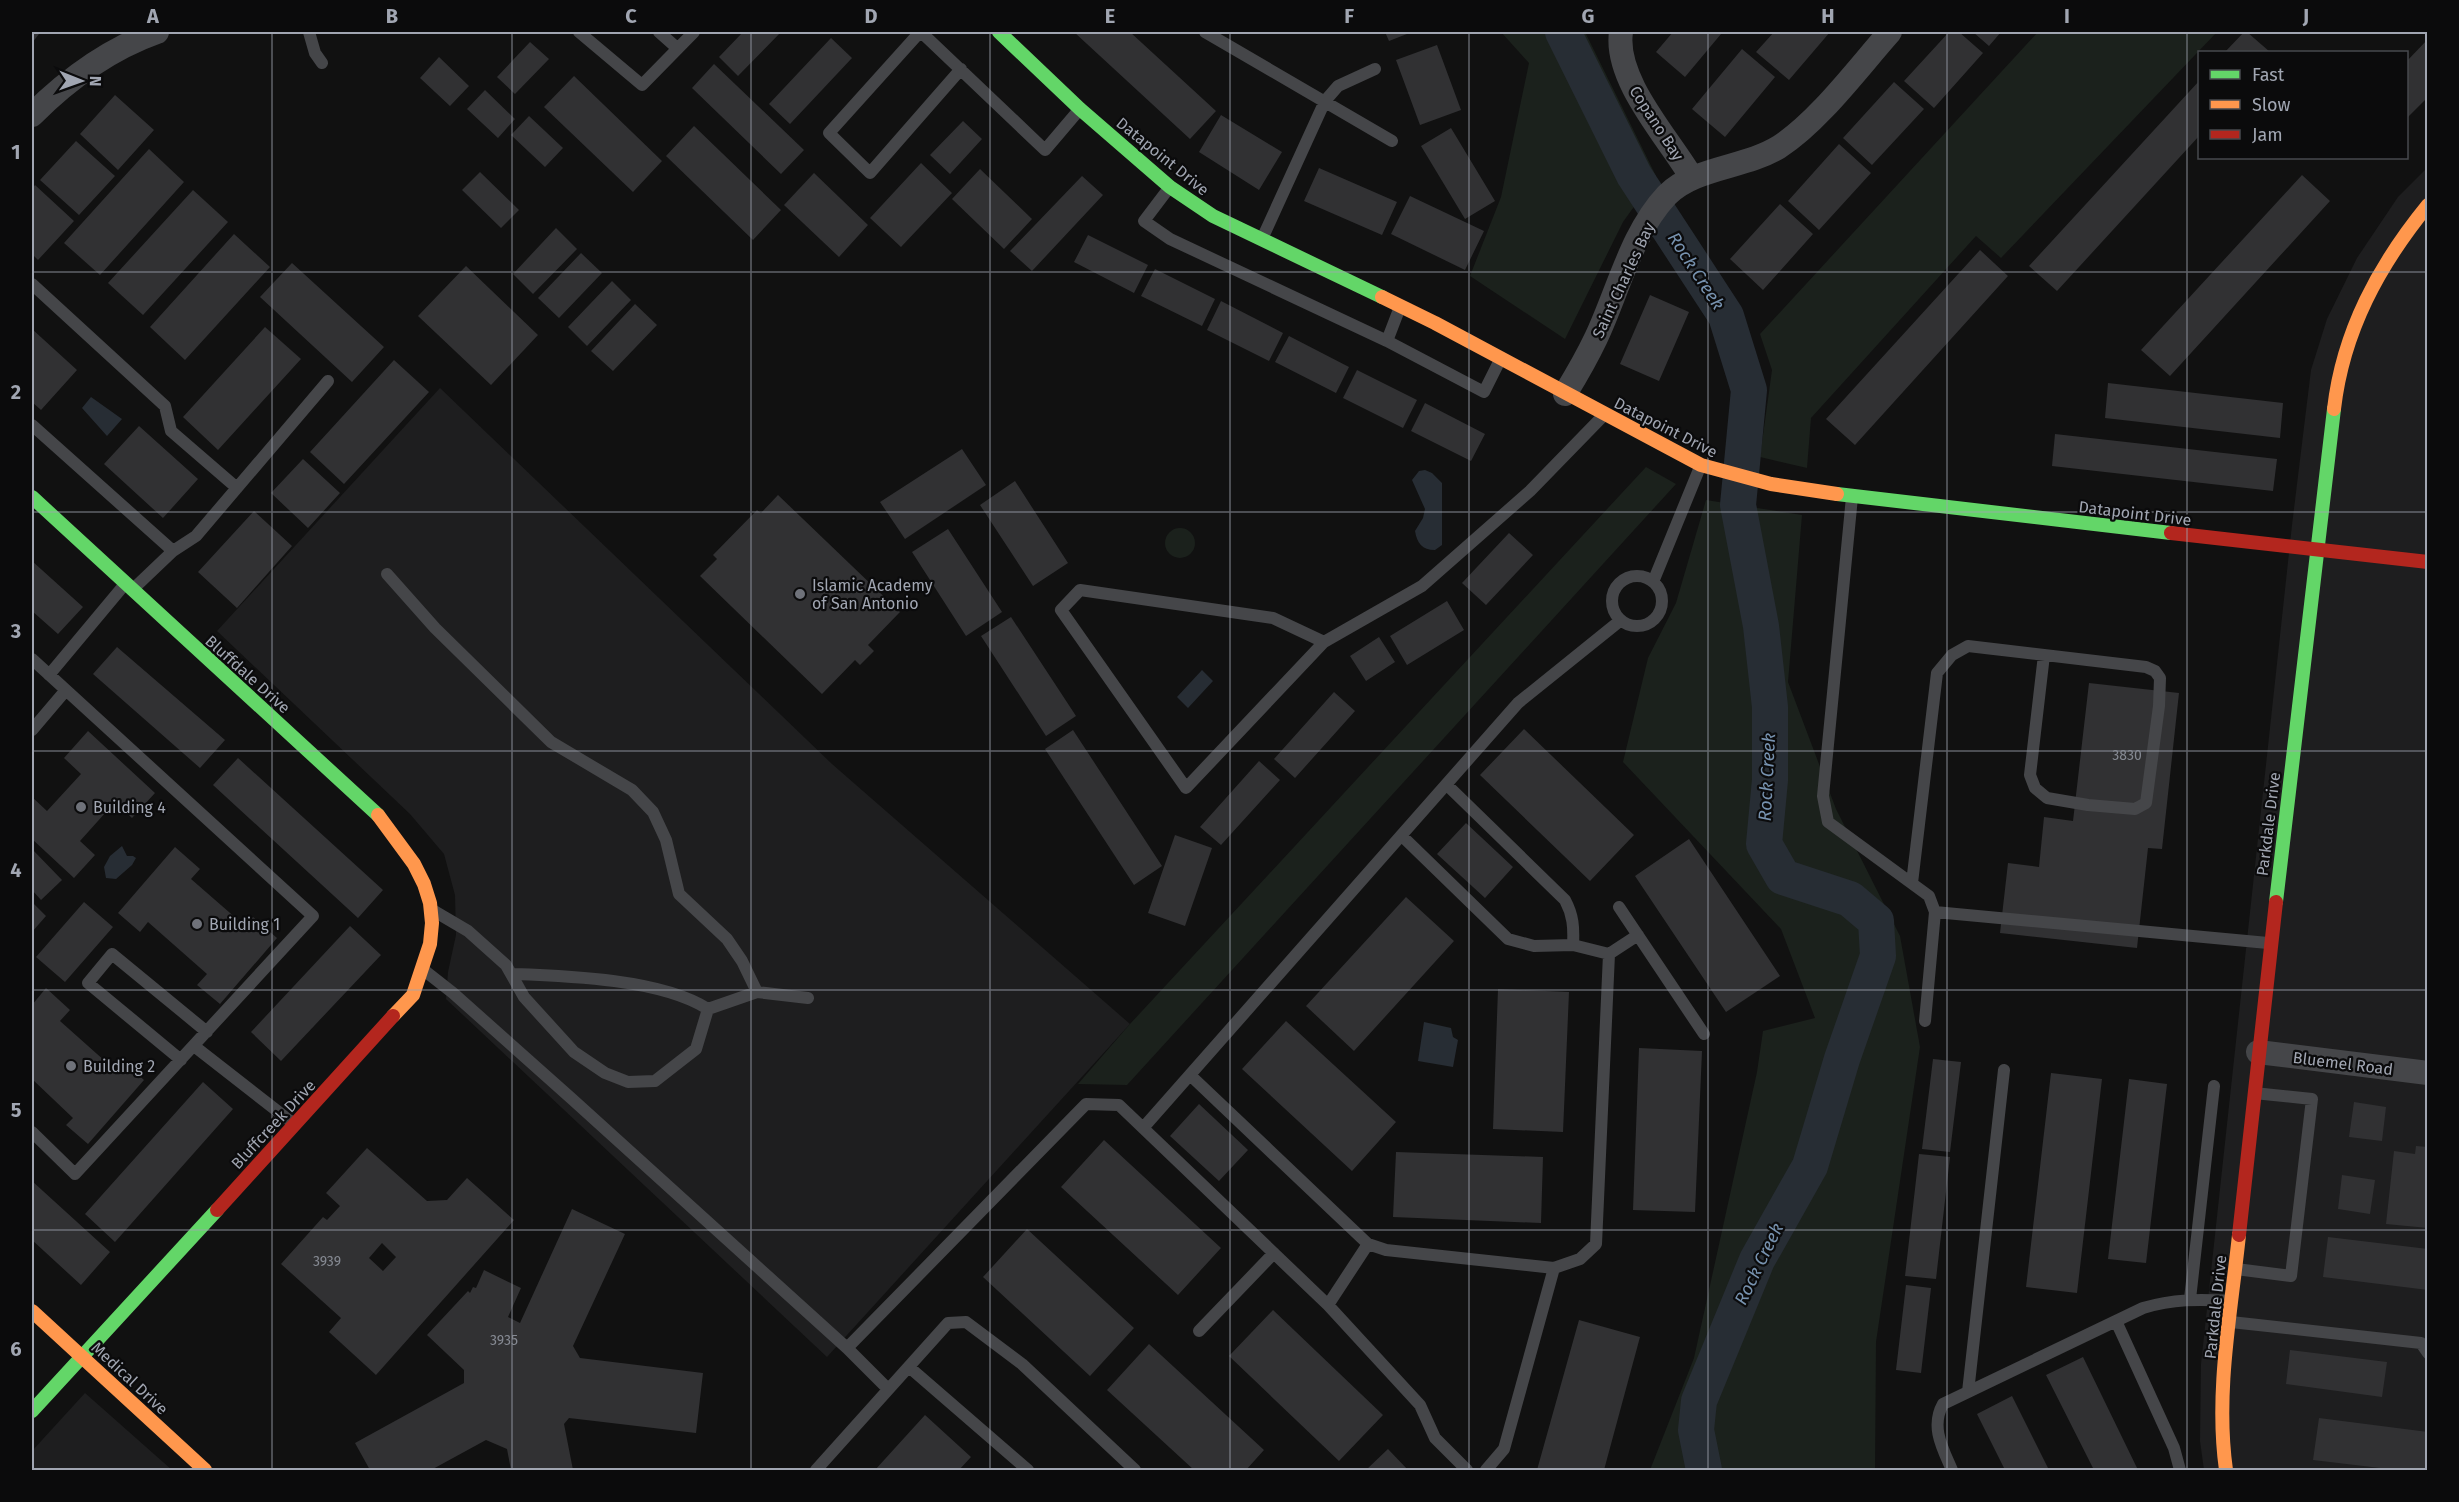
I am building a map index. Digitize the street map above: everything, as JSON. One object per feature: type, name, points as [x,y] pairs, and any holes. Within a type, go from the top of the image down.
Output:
[{"type":"street","points":[[32,115],[80,73],[126,38],[157,32]]},
{"type":"street","name":"Datapoint Drive","points":[[999,32],[1080,109],[1170,187],[1213,216],[1435,322],[1604,415],[1707,468],[1771,484],[1852,496],[2427,562]]},
{"type":"street","name":"Copano Bay","points":[[1621,32],[1623,59],[1631,85],[1692,178]]},
{"type":"street","name":"Saint Charles Bay","points":[[1565,394],[1596,340],[1638,240],[1666,196],[1692,178],[1761,157],[1794,136],[1890,32]]},
{"type":"street","name":"Parkdale Drive","points":[[2226,1470],[2222,1443],[2222,1395],[2253,1092],[2336,390],[2344,355],[2365,297],[2392,248],[2427,205]]},
{"type":"street","name":"Bluffdale Drive","points":[[32,497],[384,821],[412,856],[428,888]]},
{"type":"street","name":"Bluffcreek Drive","points":[[32,1411],[413,995],[424,971],[431,944],[431,909],[428,888]]},
{"type":"street","name":"Bluemel Road","points":[[2258,1052],[2427,1073]]},
{"type":"street","name":"Medical Drive","points":[[32,1311],[205,1470]]},
{"type":"lane","points":[[309,32],[315,53],[322,63]]},
{"type":"lane","points":[[579,32],[642,85],[694,32]]},
{"type":"lane","points":[[659,32],[678,48]]},
{"type":"lane","points":[[961,69],[870,173],[830,132],[921,32],[961,69],[1045,150],[1080,109]]},
{"type":"lane","points":[[1210,33],[1392,141]]},
{"type":"lane","points":[[1262,240],[1325,101],[1338,87],[1375,69]]},
{"type":"lane","points":[[1170,187],[1144,220],[1154,229],[1387,341],[1484,392],[1501,359]]},
{"type":"lane","points":[[32,284],[165,406],[171,431],[237,488]]},
{"type":"lane","points":[[1387,341],[1400,307]]},
{"type":"lane","points":[[49,675],[129,587],[173,551],[196,536],[328,381]]},
{"type":"lane","points":[[1324,642],[1273,618],[1080,590],[1061,610],[1186,788],[1324,642],[1422,586],[1530,491],[1604,415]]},
{"type":"lane","points":[[32,425],[173,551]]},
{"type":"lane","points":[[1653,582],[1707,468]]},
{"type":"lane","points":[[1852,496],[1823,796],[1828,822],[1929,896],[1935,912],[1924,1021]]},
{"type":"lane","points":[[387,574],[435,628],[551,742],[632,790],[653,812],[666,840],[679,894],[727,939],[742,961],[757,992]]},
{"type":"lane","points":[[1637,576],[1653,582],[1661,597],[1658,614],[1653,620],[1637,626],[1621,620],[1615,614],[1612,597],[1621,582],[1637,576]]},
{"type":"lane","points":[[1143,1128],[1518,703],[1621,620]]},
{"type":"lane","points":[[1912,883],[1937,674],[1952,655],[1968,646],[2146,667],[2155,670],[2160,678],[2159,706],[2146,803],[2135,809],[2088,805],[2047,798],[2035,788],[2030,775],[2044,655]]},
{"type":"lane","points":[[32,659],[313,916],[75,1174],[32,1132]]},
{"type":"lane","points":[[32,730],[66,690]]},
{"type":"lane","points":[[1447,785],[1565,900],[1571,912],[1573,945]]},
{"type":"lane","points":[[1402,836],[1508,939],[1534,946],[1573,945],[1609,954],[1638,935]]},
{"type":"lane","points":[[1618,907],[1704,1034]]},
{"type":"lane","points":[[431,909],[468,931],[506,965],[524,997],[574,1052],[604,1073],[628,1082],[655,1081],[696,1049],[708,1009]]},
{"type":"lane","points":[[1935,912],[2270,943]]},
{"type":"lane","points":[[181,1060],[88,983],[112,954],[207,1032]]},
{"type":"lane","points":[[1190,1075],[1368,1244],[1386,1250],[1554,1268],[1580,1259],[1596,1244],[1609,954]]},
{"type":"lane","points":[[424,971],[453,993],[555,1084],[847,1348],[888,1389]]},
{"type":"lane","points":[[512,974],[555,975],[639,986],[691,998],[708,1009]]},
{"type":"lane","points":[[708,1009],[757,992],[808,998]]},
{"type":"lane","points":[[194,1046],[295,1125]]},
{"type":"lane","points":[[1968,1392],[2004,1070]]},
{"type":"lane","points":[[2190,1299],[2214,1086]]},
{"type":"lane","points":[[2235,1269],[2291,1276],[2312,1099],[2253,1092]]},
{"type":"lane","points":[[847,1348],[1086,1104],[1119,1105],[1328,1305],[1420,1405],[1435,1438],[1467,1470]]},
{"type":"lane","points":[[1328,1305],[1368,1244]]},
{"type":"lane","points":[[1199,1330],[1274,1252]]},
{"type":"lane","points":[[1486,1470],[1504,1449],[1554,1268]]},
{"type":"lane","points":[[1952,1470],[1937,1436],[1938,1412],[1943,1404],[2143,1308],[2165,1301],[2190,1299],[2232,1301]]},
{"type":"lane","points":[[2116,1321],[2174,1448],[2180,1470]]},
{"type":"lane","points":[[816,1470],[948,1323],[966,1322],[1022,1364],[1135,1470]]},
{"type":"lane","points":[[2230,1322],[2425,1346]]},
{"type":"lane","points":[[909,1367],[1028,1470]]},
{"type":"shaded area","points":[[1501,32],[1585,32],[1656,176],[1623,222],[1565,339],[1470,276],[1501,197],[1529,63]]},
{"type":"shaded area","points":[[2038,32],[2217,32],[2001,258],[1976,236],[1811,418],[1807,468],[1760,457],[1772,370],[1760,334]]},
{"type":"shaded area","points":[[2427,168],[2427,1470],[2204,1470],[2200,1441],[2201,1364],[2292,525],[2311,370],[2327,319],[2357,258],[2398,197]]},
{"type":"shaded area","points":[[440,388],[832,764],[1130,1024],[827,1357],[446,999],[448,972],[456,935],[455,895],[444,854],[410,814],[217,631]]},
{"type":"shaded area","points":[[91,397],[122,419],[107,436],[82,408]]},
{"type":"shaded area","points":[[1646,467],[1676,484],[1127,1085],[1078,1084],[1130,1024]]},
{"type":"shaded area","points":[[1425,470],[1432,473],[1442,483],[1442,545],[1435,550],[1421,545],[1415,531],[1423,518],[1425,509],[1412,480],[1419,471]]},
{"type":"shaded area","points":[[1706,500],[1802,515],[1788,682],[1836,809],[1900,936],[1920,1047],[1876,1342],[1875,1470],[1650,1470],[1694,1358],[1757,1072],[1763,1031],[1815,1018],[1781,929],[1623,762],[1648,658],[1676,603]]},
{"type":"shaded area","points":[[1180,528],[1191,532],[1195,543],[1191,554],[1180,558],[1169,554],[1165,543],[1169,532]]},
{"type":"shaded area","points":[[1202,670],[1213,681],[1188,708],[1177,697]]},
{"type":"shaded area","points":[[122,846],[127,856],[136,858],[132,865],[116,879],[106,878],[104,867],[110,856]]},
{"type":"shaded area","points":[[1424,1022],[1451,1028],[1453,1037],[1458,1040],[1453,1067],[1418,1061]]},
{"type":"shaded area","points":[[85,1393],[172,1470],[32,1470],[32,1451]]},
{"type":"building","points":[[32,32],[39,34],[32,43]]},
{"type":"building","points":[[743,32],[781,32],[738,76],[719,57]]},
{"type":"building","points":[[1074,32],[1130,32],[1216,111],[1190,139]]},
{"type":"building","points":[[1385,32],[1412,32],[1389,41]]},
{"type":"building","points":[[1673,32],[1717,32],[1721,34],[1685,77],[1656,52]]},
{"type":"building","points":[[1774,32],[1830,32],[1789,80],[1756,52]]},
{"type":"building","points":[[1949,32],[1959,32],[1983,53],[1934,108],[1904,81]]},
{"type":"building","points":[[1973,32],[2001,32],[1989,46]]},
{"type":"building","points":[[2244,32],[2247,32],[2269,51],[2226,51]]},
{"type":"building","points":[[831,38],[852,58],[790,124],[769,104]]},
{"type":"building","points":[[2428,39],[2428,97],[2408,117],[2408,60]]},
{"type":"building","points":[[530,42],[549,59],[515,94],[497,77]]},
{"type":"building","points":[[1437,45],[1461,110],[1420,125],[1396,60]]},
{"type":"building","points":[[1742,49],[1775,77],[1725,137],[1692,109]]},
{"type":"building","points":[[439,57],[469,86],[450,106],[420,78]]},
{"type":"building","points":[[714,64],[804,150],[781,174],[692,88]]},
{"type":"building","points":[[574,76],[662,161],[633,192],[544,107]]},
{"type":"building","points":[[1894,82],[1924,109],[1872,165],[1843,138]]},
{"type":"building","points":[[2198,82],[2198,137],[2057,291],[2029,266]]},
{"type":"building","points":[[485,90],[515,119],[498,138],[467,109]]},
{"type":"building","points":[[115,95],[154,130],[118,170],[80,134]]},
{"type":"building","points":[[1221,115],[1282,152],[1259,190],[1199,152]]},
{"type":"building","points":[[529,116],[563,148],[545,167],[511,135]]},
{"type":"building","points":[[963,121],[982,139],[950,174],[930,155]]},
{"type":"building","points":[[694,126],[781,210],[753,240],[666,156]]},
{"type":"building","points":[[1451,128],[1495,201],[1465,219],[1421,146]]},
{"type":"building","points":[[76,141],[115,176],[79,215],[40,180]]},
{"type":"building","points":[[1839,144],[1871,173],[1819,230],[1788,201]]},
{"type":"building","points":[[149,149],[184,182],[100,275],[64,243]]},
{"type":"building","points":[[921,163],[952,193],[901,247],[870,218]]},
{"type":"building","points":[[1319,168],[1397,202],[1382,235],[1304,201]]},
{"type":"building","points":[[980,169],[1032,219],[1004,249],[952,199]]},
{"type":"building","points":[[480,172],[519,210],[501,228],[462,190]]},
{"type":"building","points":[[814,173],[868,225],[839,257],[784,205]]},
{"type":"building","points":[[2302,175],[2330,201],[2170,376],[2141,350]]},
{"type":"building","points":[[1082,176],[1103,195],[1032,271],[1010,251]]},
{"type":"building","points":[[35,185],[74,221],[38,260],[32,254],[32,189]]},
{"type":"building","points":[[193,190],[228,222],[143,315],[108,283]]},
{"type":"building","points":[[1410,196],[1484,231],[1465,270],[1391,234]]},
{"type":"building","points":[[1780,204],[1813,234],[1763,290],[1730,259]]},
{"type":"building","points":[[556,228],[577,249],[533,294],[513,274]]},
{"type":"building","points":[[234,234],[270,267],[185,360],[150,327]]},
{"type":"building","points":[[1088,235],[1148,265],[1134,293],[1074,262]]},
{"type":"building","points":[[1980,250],[2008,276],[1855,445],[1826,419]]},
{"type":"building","points":[[581,253],[602,273],[559,318],[538,298]]},
{"type":"building","points":[[292,263],[384,347],[352,382],[260,297]]},
{"type":"building","points":[[466,266],[538,335],[491,385],[418,316]]},
{"type":"building","points":[[1155,269],[1215,299],[1202,326],[1141,296]]},
{"type":"building","points":[[612,281],[631,300],[587,346],[568,327]]},
{"type":"building","points":[[1650,295],[1689,312],[1659,381],[1620,364]]},
{"type":"building","points":[[1221,301],[1283,333],[1269,361],[1207,330]]},
{"type":"building","points":[[635,304],[657,325],[613,371],[591,351]]},
{"type":"building","points":[[265,327],[301,359],[218,450],[183,417]]},
{"type":"building","points":[[32,329],[77,370],[41,410],[32,402]]},
{"type":"building","points":[[1289,336],[1349,367],[1336,393],[1275,362]]},
{"type":"building","points":[[394,360],[429,392],[344,484],[310,452]]},
{"type":"building","points":[[1357,370],[1417,400],[1403,428],[1343,398]]},
{"type":"building","points":[[2108,383],[2283,403],[2280,438],[2105,418]]},
{"type":"building","points":[[1425,403],[1485,434],[1471,461],[1411,431]]},
{"type":"building","points":[[139,426],[198,479],[163,518],[104,464]]},
{"type":"building","points":[[2055,434],[2277,459],[2273,491],[2052,466]]},
{"type":"building","points":[[962,449],[986,485],[905,539],[880,502]]},
{"type":"building","points":[[303,459],[340,493],[308,528],[271,493]]},
{"type":"building","points":[[1015,481],[1068,563],[1033,586],[980,505]]},
{"type":"building","name":"Islamic Academy of San Antonio","points":[[778,495],[900,612],[868,645],[874,651],[860,665],[855,660],[822,694],[700,576],[717,559],[713,555],[757,510],[761,513]]},
{"type":"building","points":[[254,511],[292,546],[237,608],[198,572]]},
{"type":"building","points":[[948,529],[1002,612],[966,636],[912,552]]},
{"type":"building","points":[[1509,533],[1533,555],[1486,605],[1462,583]]},
{"type":"building","points":[[32,561],[83,607],[58,634],[32,611]]},
{"type":"building","points":[[1447,601],[1464,630],[1407,665],[1390,636]]},
{"type":"building","points":[[1011,617],[1076,716],[1046,736],[981,636]]},
{"type":"building","points":[[1379,637],[1395,662],[1366,681],[1350,656]]},
{"type":"building","points":[[117,647],[225,740],[200,768],[93,674]]},
{"type":"building","points":[[2089,683],[2179,693],[2162,849],[2148,848],[2137,948],[2000,933],[2008,863],[2039,867],[2044,817],[2073,821]]},
{"type":"building","points":[[1334,692],[1355,711],[1295,778],[1274,759]]},
{"type":"building","points":[[1524,729],[1634,835],[1590,881],[1480,775]]},
{"type":"building","points":[[1073,730],[1162,866],[1134,885],[1045,749]]},
{"type":"building","name":"Building 4","points":[[88,731],[155,793],[132,818],[115,802],[80,841],[95,855],[74,878],[32,839],[32,797],[47,811],[81,774],[64,758]]},
{"type":"building","points":[[238,758],[383,890],[358,918],[213,785]]},
{"type":"building","points":[[1259,761],[1280,780],[1221,845],[1200,827]]},
{"type":"building","points":[[1466,823],[1513,867],[1485,898],[1437,854]]},
{"type":"building","points":[[1175,835],[1212,848],[1185,926],[1148,913]]},
{"type":"building","points":[[1689,839],[1780,976],[1726,1012],[1635,876]]},
{"type":"building","name":"Building 1","points":[[175,847],[200,869],[191,879],[245,926],[253,917],[277,938],[220,1004],[197,985],[207,974],[148,922],[140,932],[118,913]]},
{"type":"building","points":[[32,849],[62,880],[41,900],[32,890]]},
{"type":"building","points":[[1406,897],[1454,941],[1354,1051],[1306,1006]]},
{"type":"building","points":[[32,902],[46,916],[32,932]]},
{"type":"building","points":[[84,902],[113,927],[65,982],[36,957]]},
{"type":"building","points":[[350,926],[381,955],[281,1061],[251,1032]]},
{"type":"building","name":"Building 2","points":[[46,988],[70,1010],[60,1021],[115,1070],[123,1061],[144,1080],[88,1144],[66,1125],[73,1118],[32,1079],[32,1005]]},
{"type":"building","points":[[1498,989],[1569,992],[1563,1132],[1493,1129]]},
{"type":"building","points":[[1286,1021],[1396,1122],[1352,1171],[1242,1069]]},
{"type":"building","points":[[1639,1048],[1702,1051],[1695,1212],[1633,1210]]},
{"type":"building","points":[[1933,1059],[1961,1062],[1950,1152],[1922,1149]]},
{"type":"building","points":[[2051,1073],[2102,1079],[2077,1293],[2026,1287]]},
{"type":"building","points":[[2129,1079],[2167,1084],[2146,1263],[2108,1259]]},
{"type":"building","points":[[203,1082],[233,1109],[115,1242],[85,1214]]},
{"type":"building","points":[[2354,1102],[2386,1107],[2382,1141],[2349,1137]]},
{"type":"building","points":[[1199,1104],[1248,1150],[1219,1181],[1170,1136]]},
{"type":"building","points":[[1104,1140],[1221,1248],[1178,1295],[1061,1187]]},
{"type":"building","points":[[2416,1146],[2428,1147],[2428,1228],[2386,1224],[2394,1151],[2415,1154]]},
{"type":"building","points":[[367,1148],[427,1201],[447,1200],[467,1178],[514,1220],[376,1375],[329,1332],[341,1318],[281,1264],[323,1217],[327,1220],[340,1206],[326,1193]],"holes":[[[382,1243],[396,1257],[383,1271],[369,1258]]]},
{"type":"building","points":[[1396,1152],[1543,1157],[1541,1223],[1393,1217]]},
{"type":"building","points":[[1919,1154],[1950,1157],[1936,1279],[1905,1276]]},
{"type":"building","points":[[2342,1175],[2375,1180],[2370,1214],[2338,1209]]},
{"type":"building","points":[[32,1181],[110,1252],[81,1285],[32,1240]]},
{"type":"building","points":[[572,1209],[625,1234],[573,1346],[580,1358],[703,1373],[696,1433],[569,1418],[564,1424],[573,1470],[511,1470],[507,1449],[486,1440],[431,1470],[370,1470],[355,1443],[464,1383],[464,1370],[427,1335],[468,1291],[470,1293],[473,1287],[476,1288],[484,1270],[521,1288],[508,1317],[520,1323]]},
{"type":"building","points":[[1027,1229],[1134,1328],[1090,1376],[983,1277]]},
{"type":"building","points":[[2328,1237],[2428,1249],[2428,1290],[2323,1277]]},
{"type":"building","points":[[1906,1285],[1931,1288],[1921,1373],[1896,1370]]},
{"type":"building","points":[[1273,1310],[1383,1415],[1339,1461],[1229,1356]]},
{"type":"building","points":[[1579,1320],[1640,1337],[1604,1470],[1537,1470]]},
{"type":"building","points":[[1149,1344],[1264,1450],[1246,1470],[1194,1470],[1107,1390]]},
{"type":"building","points":[[2290,1350],[2387,1362],[2382,1397],[2286,1384]]},
{"type":"building","points":[[2083,1357],[2138,1470],[2094,1470],[2046,1375]]},
{"type":"building","points":[[2012,1396],[2049,1470],[2005,1470],[1977,1414]]},
{"type":"building","points":[[925,1415],[971,1457],[959,1470],[875,1470]]},
{"type":"building","points":[[2319,1418],[2428,1432],[2428,1470],[2397,1470],[2313,1460]]},
{"type":"building","points":[[1388,1449],[1408,1470],[1366,1470]]},
{"type":"waterway","name":"Rock Creek","points":[[1563,32],[1634,175],[1726,316],[1749,390],[1738,505],[1761,626],[1770,707],[1770,780],[1764,844],[1783,877],[1850,899],[1876,921],[1878,956],[1842,1059],[1810,1166],[1757,1260],[1699,1401],[1696,1430],[1704,1470]]},
{"type":"traffic: fast","points":[[999,32],[1080,109],[1170,187],[1213,216],[1382,297]]},
{"type":"traffic: fast","points":[[2276,902],[2334,409]]},
{"type":"traffic: fast","points":[[1837,494],[2171,533]]},
{"type":"traffic: fast","points":[[32,497],[378,815]]},
{"type":"traffic: fast","points":[[32,1411],[217,1210]]},
{"type":"traffic: slow","points":[[2334,409],[2346,353],[2366,300],[2394,251],[2428,205]]},
{"type":"traffic: slow","points":[[1382,297],[1701,465],[1771,484],[1837,494]]},
{"type":"traffic: slow","points":[[378,815],[414,864],[430,903],[432,923],[430,944],[413,995],[393,1016]]},
{"type":"traffic: slow","points":[[2226,1470],[2222,1412],[2223,1382],[2239,1235]]},
{"type":"traffic: slow","points":[[32,1311],[205,1470]]},
{"type":"traffic: jam","points":[[2171,533],[2428,562]]},
{"type":"traffic: jam","points":[[2239,1235],[2276,902]]},
{"type":"traffic: jam","points":[[217,1210],[393,1016]]},
{"type":"place","name":"Islamic Academy of San Antonio","points":[[800,594]]},
{"type":"place","name":"Building 4","points":[[81,807]]},
{"type":"place","name":"Building 1","points":[[197,924]]},
{"type":"place","name":"Building 2","points":[[71,1066]]}]
